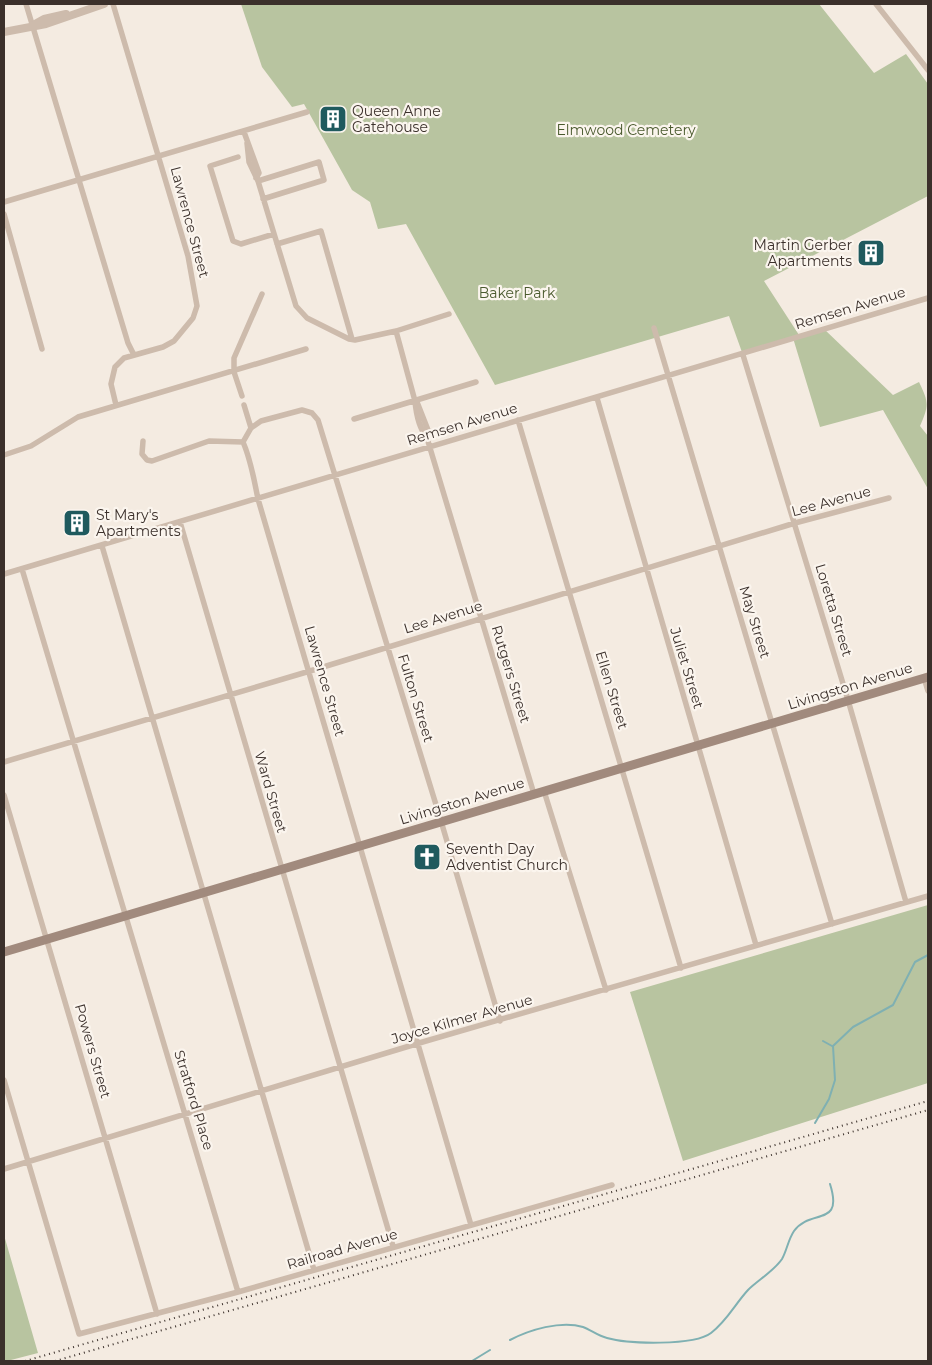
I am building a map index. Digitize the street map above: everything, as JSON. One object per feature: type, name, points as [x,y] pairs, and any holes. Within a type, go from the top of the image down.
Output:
[{"type":"main road","name":"Livingston Avenue","points":[[4,952],[926,677]]},
{"type":"street","points":[[26,4],[128,343],[134,355]]},
{"type":"street","points":[[4,32],[33,25],[52,23],[86,6],[104,4]]},
{"type":"street","name":"Lawrence Street","points":[[113,4],[188,256],[197,306],[193,318],[174,341],[163,347],[124,358],[115,367],[111,375],[111,384],[116,405]]},
{"type":"street","points":[[876,4],[928,70]]},
{"type":"street","points":[[4,202],[159,158],[307,112]]},
{"type":"street","points":[[244,132],[249,162],[257,180],[291,294],[302,314],[352,339],[396,331],[449,314]]},
{"type":"street","points":[[238,157],[210,166],[233,242],[241,244],[274,234]]},
{"type":"street","points":[[257,180],[319,162],[324,180],[263,199]]},
{"type":"street","points":[[4,214],[42,349]]},
{"type":"street","points":[[277,244],[321,231],[352,339]]},
{"type":"street","points":[[242,396],[234,372],[235,353],[262,294]]},
{"type":"street","name":"Remsen Avenue","points":[[4,574],[518,420],[743,355],[928,298]]},
{"type":"street","name":"May Street","points":[[654,328],[832,924]]},
{"type":"street","name":"Rutgers Street","points":[[396,331],[415,400],[421,409],[428,430],[429,447],[534,794]]},
{"type":"street","points":[[4,455],[31,446],[78,417],[306,349]]},
{"type":"street","name":"Loretta Street","points":[[743,355],[848,700],[906,902]]},
{"type":"street","points":[[354,418],[476,382]]},
{"type":"street","name":"Juliet Street","points":[[597,398],[645,570],[756,945]]},
{"type":"street","points":[[143,441],[142,454],[147,460],[152,461],[209,440],[243,442],[251,428],[244,405]]},
{"type":"street","name":"Fulton Street","points":[[251,428],[261,421],[302,410],[309,411],[318,420],[500,1021]]},
{"type":"street","name":"Ellen Street","points":[[518,420],[681,968]]},
{"type":"street","name":"Lawrence Street","points":[[243,442],[250,456],[251,474],[258,499],[471,1225]]},
{"type":"street","name":"Lee Avenue","points":[[4,762],[720,548],[795,523],[889,498]]},
{"type":"street","name":"Ward Street","points":[[180,522],[393,1246]]},
{"type":"street","points":[[102,546],[314,1270]]},
{"type":"street","name":"Stratford Place","points":[[22,569],[238,1292]]},
{"type":"street","points":[[926,677],[928,691]]},
{"type":"street","points":[[544,791],[606,990]]},
{"type":"street","name":"Powers Street","points":[[4,795],[157,1314]]},
{"type":"street","name":"Joyce Kilmer Avenue","points":[[4,1169],[418,1044],[928,896]]},
{"type":"street","points":[[4,1080],[28,1162]]},
{"type":"street","name":"Railroad Avenue","points":[[28,1162],[79,1334],[238,1292],[393,1246],[612,1185]]},
{"type":"green space","name":"Elmwood Cemetery","points":[[241,4],[819,4],[874,73],[906,54],[928,84],[928,196],[764,281],[799,335],[824,329],[893,395],[919,382],[927,404],[920,426],[928,436],[928,489],[883,410],[820,427],[793,338],[743,355],[729,316],[495,385],[406,224],[378,229],[370,202],[352,190],[304,104],[292,107],[262,67]]},
{"type":"green space","points":[[928,905],[928,1083],[683,1161],[630,992]]},
{"type":"green space","points":[[4,1235],[38,1353],[7,1361],[4,1361]]},
{"type":"waterway","points":[[815,1123],[829,1099],[835,1080],[833,1046],[853,1027],[893,1005],[915,962],[928,955]]},
{"type":"waterway","points":[[823,1041],[832,1046]]},
{"type":"waterway","points":[[510,1340],[526,1333],[555,1325],[583,1327],[604,1337],[630,1342],[676,1342],[703,1337],[717,1328],[748,1290],[779,1263],[784,1256],[792,1234],[801,1224],[829,1212],[833,1207],[830,1184]]},
{"type":"waterway","points":[[472,1361],[490,1350]]},
{"type":"railway","points":[[25,1361],[928,1101]]},
{"type":"railway","points":[[55,1361],[928,1110]]},
{"type":"place","name":"Queen Anne Gatehouse","points":[[333,119]]},
{"type":"place","name":"Martin Gerber Apartments","points":[[871,253]]},
{"type":"place","name":"St Mary's Apartments","points":[[77,523]]},
{"type":"place","name":"Seventh Day Adventist Church","points":[[427,857]]},
{"type":"park label","name":"Baker Park","points":[[517,293]]}]
